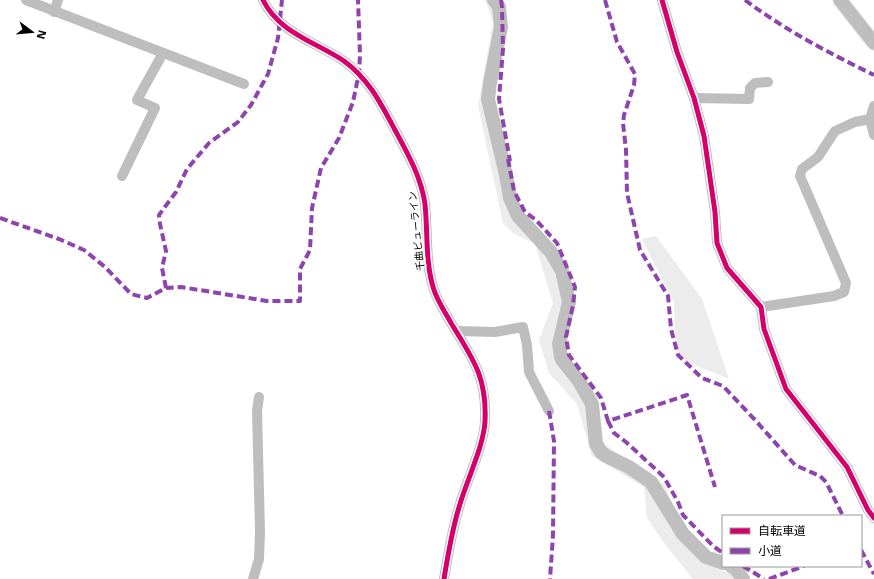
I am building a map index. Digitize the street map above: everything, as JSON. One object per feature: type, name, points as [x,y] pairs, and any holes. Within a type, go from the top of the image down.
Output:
[{"type":"main road","points":[[840,0],[874,43]]},
{"type":"street","points":[[26,0],[244,84]]},
{"type":"street","points":[[54,12],[58,0]]},
{"type":"street","name":"千曲ビューライン","points":[[263,0],[274,16],[290,30],[344,61],[359,73],[379,101],[411,159],[422,191],[425,205],[428,262],[431,279],[440,302],[478,369],[484,388],[485,424],[480,444],[459,505],[452,532],[444,579]]},
{"type":"street","points":[[662,0],[677,52],[694,98],[704,136],[715,212],[717,243],[727,268],[761,307],[764,329],[786,389],[847,467],[868,510],[874,518]]},
{"type":"street","points":[[122,176],[154,108],[137,100],[163,53]]},
{"type":"street","points":[[694,98],[750,99],[750,88],[755,83],[768,82]]},
{"type":"street","points":[[874,106],[870,119],[874,135]]},
{"type":"street","points":[[761,307],[834,296],[844,292],[846,283],[800,176],[802,169],[818,157],[835,131],[855,122],[870,119]]},
{"type":"street","points":[[457,331],[495,332],[523,327],[527,345],[529,372],[548,412]]},
{"type":"street","points":[[253,579],[259,559],[260,532],[256,411],[258,397]]},
{"type":"shaded area","points":[[485,0],[487,0],[495,8],[496,37],[486,105],[504,197],[530,228],[556,274],[565,307],[560,330],[558,360],[582,390],[588,403],[590,422],[604,444],[665,485],[692,551],[701,561],[733,574],[734,579],[693,579],[667,547],[647,518],[644,487],[592,456],[577,404],[549,373],[539,340],[553,303],[535,244],[513,233],[503,223],[478,106],[493,22]]},
{"type":"shaded area","points":[[656,236],[702,299],[729,379],[687,362],[676,348],[674,303],[642,239]]},
{"type":"waterway","points":[[494,0],[499,7],[501,27],[488,99],[510,198],[518,216],[551,252],[562,271],[569,302],[559,344],[561,357],[579,381],[592,404],[596,444],[601,452],[606,456],[629,467],[651,482],[683,534],[706,557],[722,563]]},
{"type":"waterway","points":[[733,567],[736,569],[743,579]]},
{"type":"marked path","points":[[166,288],[162,268],[166,251],[159,215],[176,192],[187,169],[209,143],[238,122],[251,105],[268,74],[278,38],[282,0]]},
{"type":"marked path","points":[[0,218],[59,239],[84,250],[105,267],[131,294],[147,298],[166,288],[181,287],[267,301],[300,301],[300,269],[310,250],[312,208],[321,168],[339,138],[353,102],[359,73],[360,55],[358,0]]},
{"type":"marked path","points":[[501,0],[503,49],[499,99],[510,161]]},
{"type":"marked path","points":[[605,0],[617,42],[635,74],[634,85],[624,115],[623,123],[626,150],[627,193],[640,250],[668,296],[671,329],[678,355],[702,378],[723,386],[795,465],[820,476],[826,482],[842,515]]},
{"type":"marked path","points":[[745,0],[760,11],[808,40],[874,75]]},
{"type":"marked path","points":[[508,159],[514,191],[525,212],[536,220],[557,243],[575,287],[573,305],[566,337],[569,355],[601,398],[608,421],[687,395],[715,487]]},
{"type":"marked path","points":[[549,411],[554,441],[553,535],[550,579]]},
{"type":"marked path","points":[[608,421],[614,433],[664,477],[678,502],[683,515],[713,546],[722,552]]},
{"type":"marked path","points":[[862,552],[874,574]]},
{"type":"marked path","points":[[745,567],[764,579]]},
{"type":"marked path","points":[[769,579],[801,567]]},
{"type":"cycle path","points":[[263,0],[278,21],[288,29],[344,61],[363,78],[387,115],[409,157],[420,184],[425,204],[427,248],[431,280],[442,307],[466,347],[477,369],[484,392],[485,406],[485,421],[482,441],[457,513],[450,542],[444,579]]},
{"type":"cycle path","points":[[662,0],[677,52],[694,98],[704,136],[715,212],[717,243],[727,268],[761,307],[764,329],[786,389],[847,467],[868,510],[874,518]]}]
